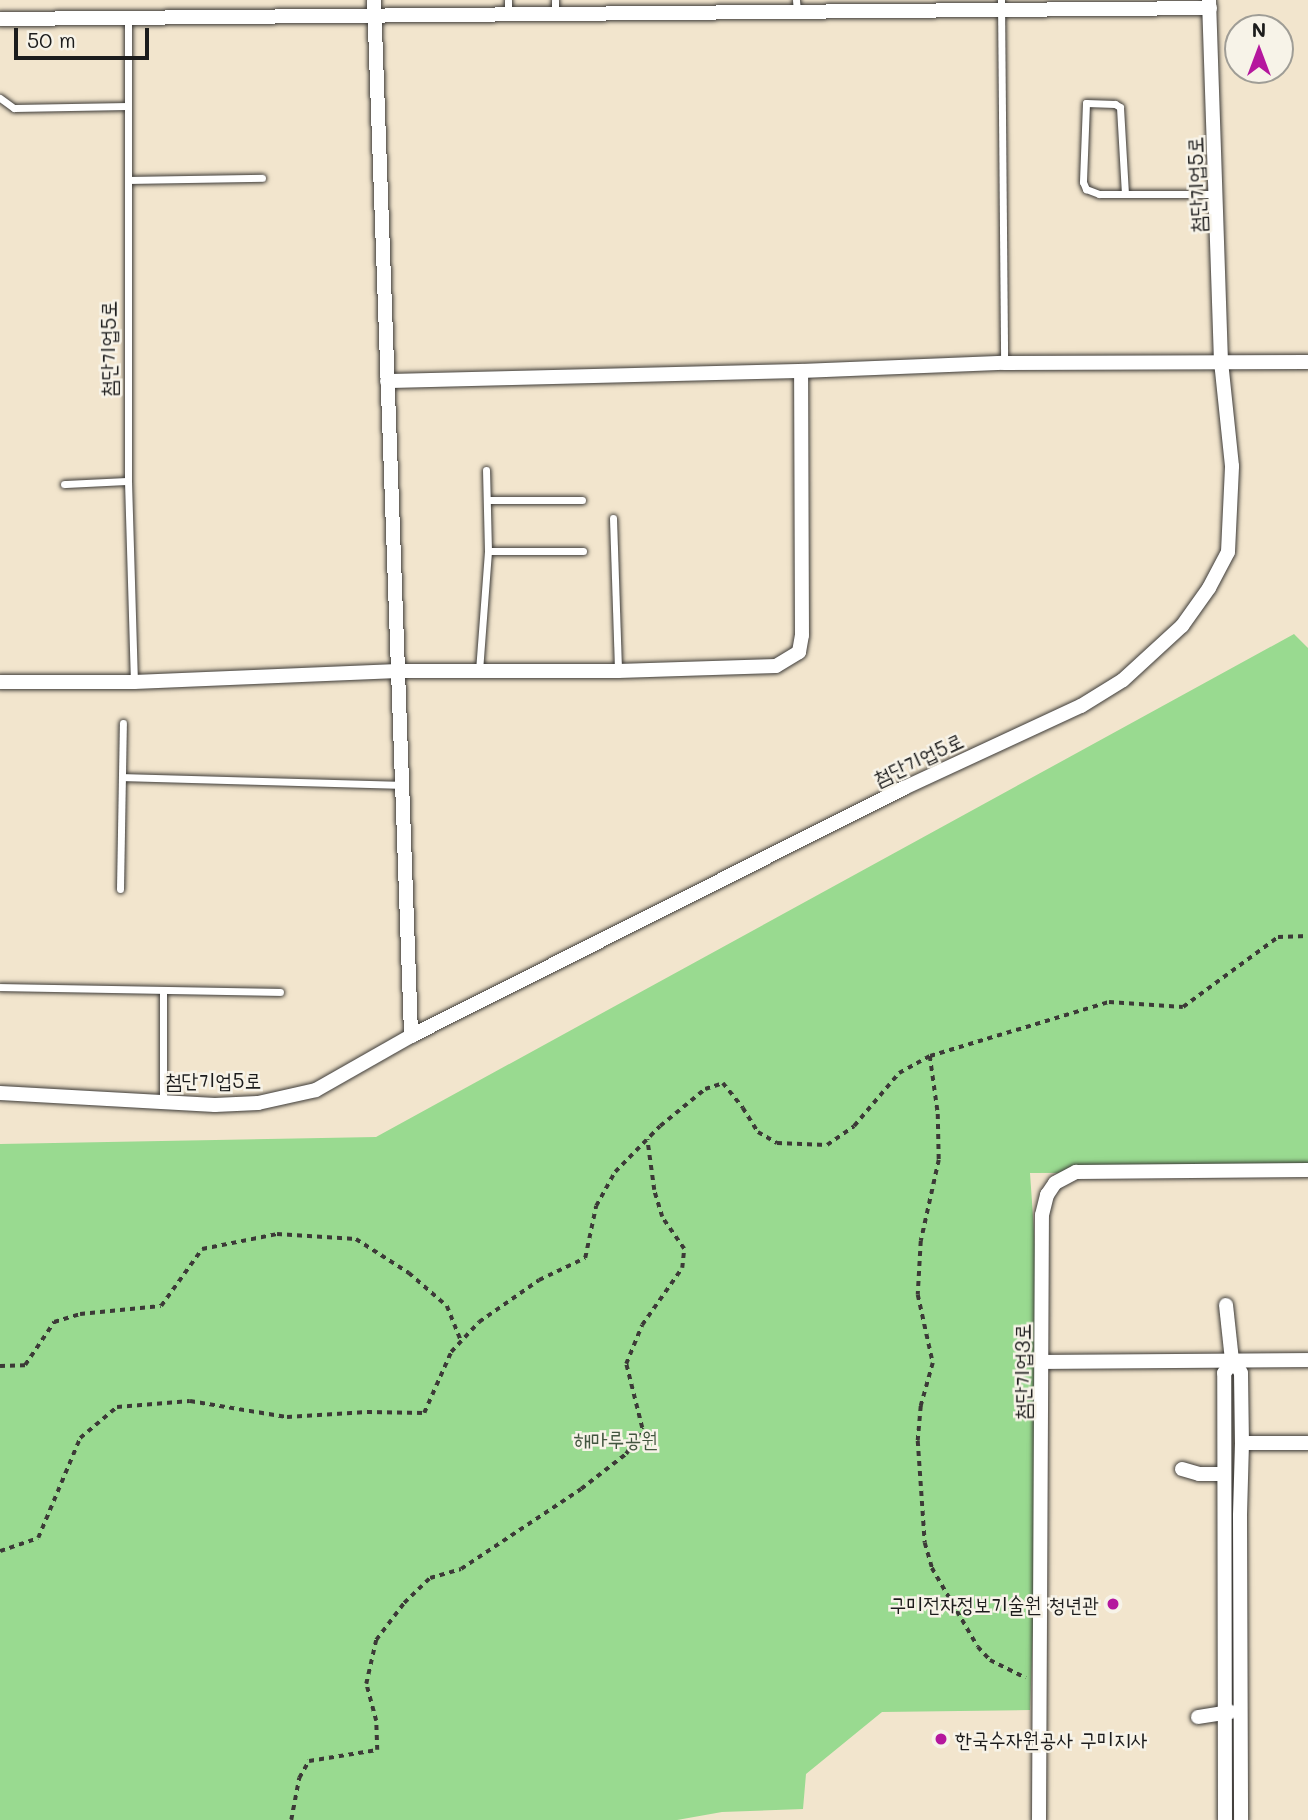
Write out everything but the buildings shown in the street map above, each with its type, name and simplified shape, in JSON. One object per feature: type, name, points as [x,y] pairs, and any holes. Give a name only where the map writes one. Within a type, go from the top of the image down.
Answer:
[{"type":"street","points":[[374,0],[411,1036]]},
{"type":"street","name":"첨단기업5로","points":[[0,19],[374,15],[508,7],[1210,4],[1218,194],[1221,362],[1232,466],[1228,552],[1209,588],[1182,626],[1123,680],[1081,706],[904,788],[411,1036],[316,1090],[258,1103],[215,1105],[0,1093]]},
{"type":"street","points":[[387,381],[1004,363],[1308,362]]},
{"type":"street","points":[[0,682],[134,682],[398,671],[618,671],[776,666],[799,652],[803,621],[800,371]]},
{"type":"street","name":"첨단기업3로","points":[[1039,1820],[1042,1215],[1046,1195],[1055,1183],[1076,1172],[1308,1171]]},
{"type":"street","points":[[1226,1305],[1233,1361],[1241,1373],[1241,1820]]},
{"type":"street","points":[[1043,1362],[1308,1360]]},
{"type":"street","points":[[1225,1820],[1224,1373],[1233,1361]]},
{"type":"street","points":[[1242,1443],[1308,1443]]},
{"type":"street","points":[[1182,1469],[1199,1474],[1224,1474]]},
{"type":"street","points":[[1198,1717],[1240,1712]]},
{"type":"lane","points":[[1001,5],[1004,363]]},
{"type":"lane","name":"첨단기업5로","points":[[128,17],[128,481],[134,682]]},
{"type":"lane","points":[[0,98],[14,107],[128,106]]},
{"type":"lane","points":[[1125,194],[1120,107],[1115,104],[1086,103],[1083,182],[1086,189],[1094,193],[1125,194],[1218,194]]},
{"type":"lane","points":[[130,180],[262,178]]},
{"type":"lane","points":[[479,671],[488,551],[486,470]]},
{"type":"lane","points":[[64,484],[128,481]]},
{"type":"lane","points":[[487,499],[582,500]]},
{"type":"lane","points":[[613,518],[618,671]]},
{"type":"lane","points":[[488,551],[583,551]]},
{"type":"lane","points":[[120,889],[123,723]]},
{"type":"lane","points":[[123,776],[402,785]]},
{"type":"lane","points":[[0,987],[280,992]]},
{"type":"lane","points":[[163,990],[163,1102]]},
{"type":"path","points":[[0,1551],[38,1538],[80,1437],[117,1407],[190,1401],[287,1417],[367,1412],[424,1413],[451,1352],[479,1322],[539,1280],[586,1258],[596,1206],[615,1172],[647,1139],[705,1089],[723,1083],[758,1132],[777,1143],[827,1145],[853,1126],[899,1073],[930,1056],[1110,1002],[1183,1007],[1279,937],[1308,936]]},
{"type":"path","points":[[930,1056],[938,1115],[940,1160],[921,1241],[918,1294],[933,1363],[921,1406],[918,1440],[925,1543],[932,1568],[978,1647],[990,1660],[1040,1686]]},
{"type":"path","points":[[291,1820],[299,1777],[309,1761],[377,1750],[376,1721],[366,1684],[376,1640],[404,1603],[430,1578],[461,1569],[581,1489],[626,1454],[642,1428],[626,1364],[642,1325],[682,1268],[684,1250],[662,1217],[654,1190],[647,1139]]},
{"type":"path","points":[[0,1366],[25,1365],[54,1322],[80,1314],[162,1306],[202,1249],[277,1234],[356,1239],[409,1273],[447,1306],[461,1341]]},
{"type":"green space","name":"해마루공원","points":[[1294,634],[1308,648],[1308,1172],[1030,1173],[1043,1362],[1030,1710],[882,1712],[806,1774],[803,1809],[722,1812],[677,1820],[0,1820],[0,1144],[376,1137]]},
{"type":"place","name":"구미전자정보기술원 청년관","points":[[1113,1604]]},
{"type":"place","name":"한국수자원공사 구미지사","points":[[941,1739]]}]
